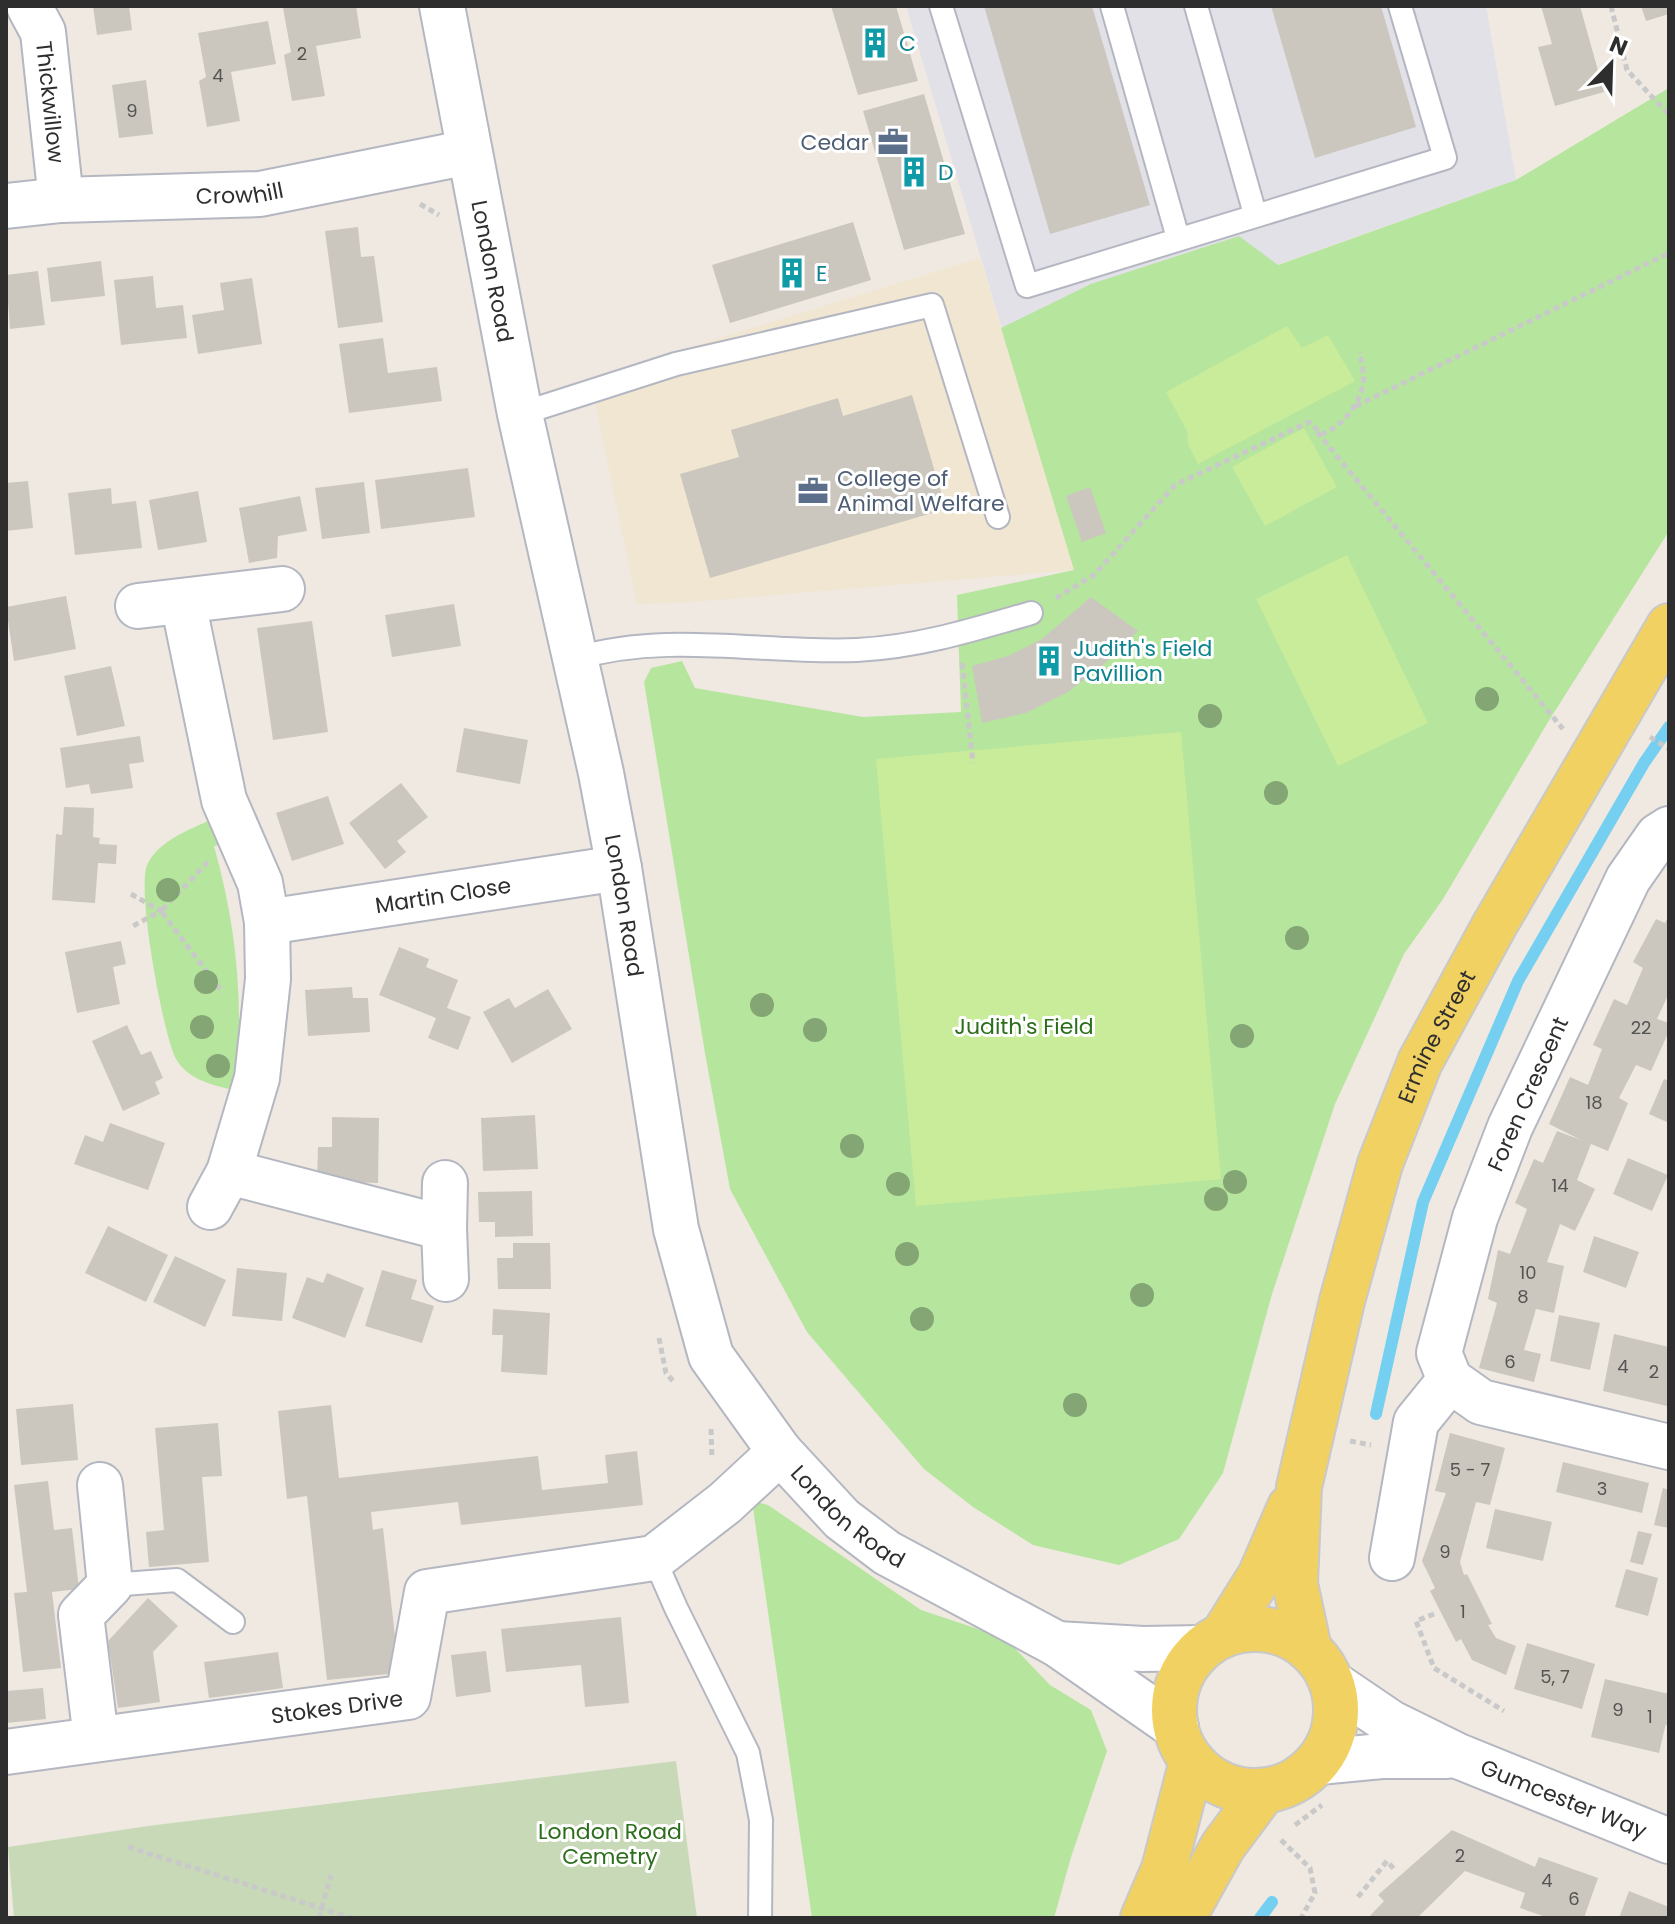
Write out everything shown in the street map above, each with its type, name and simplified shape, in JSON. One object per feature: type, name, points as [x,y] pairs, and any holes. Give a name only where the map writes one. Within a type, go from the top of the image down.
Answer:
[{"type":"main road","name":"Ermine Street","points":[[1213,1641],[1260,1576],[1299,1487],[1342,1301],[1380,1164],[1420,1062],[1494,926],[1669,626]]},
{"type":"main road","name":"Ermine Street","points":[[1299,1487],[1295,1584],[1321,1666]]},
{"type":"main road","points":[[1245,1629],[1268,1630],[1290,1636],[1321,1666],[1337,1703],[1326,1780],[1303,1777],[1264,1791],[1244,1791],[1207,1775],[1184,1744],[1174,1705],[1178,1684],[1188,1665],[1213,1641],[1245,1629]]},
{"type":"main road","points":[[1143,1918],[1164,1869],[1184,1744]]},
{"type":"main road","points":[[1183,1918],[1223,1846],[1264,1791]]},
{"type":"street","name":"Thickwillow","points":[[29,6],[43,32],[61,200]]},
{"type":"street","name":"London Road","points":[[442,6],[520,414],[577,658],[619,868],[680,1243],[711,1356],[780,1452],[842,1519],[887,1553],[1057,1644],[1184,1744]]},
{"type":"street","name":"Crowhill","points":[[6,206],[61,200],[260,194],[469,152]]},
{"type":"street","points":[[138,606],[282,589]]},
{"type":"street","points":[[183,602],[224,800],[260,883],[267,922],[268,979],[257,1078],[220,1189],[444,1228]]},
{"type":"street","name":"Foren Crescent","points":[[1450,1380],[1439,1353],[1475,1218],[1510,1127],[1628,879],[1658,836],[1669,829]]},
{"type":"street","name":"Martin Close","points":[[267,922],[619,868]]},
{"type":"street","points":[[445,1183],[446,1279]]},
{"type":"street","points":[[1392,1558],[1416,1422],[1450,1380],[1481,1402],[1669,1447]]},
{"type":"street","name":"Stokes Drive","points":[[6,1752],[408,1697],[427,1592],[654,1558],[725,1503],[780,1452]]},
{"type":"street","points":[[96,1739],[81,1615],[110,1585],[100,1485]]},
{"type":"street","name":"London Road","points":[[1057,1644],[1143,1649],[1213,1641]]},
{"type":"street","name":"Gumcester Way","points":[[1321,1666],[1391,1723],[1458,1756],[1667,1833]]},
{"type":"street","name":"Gumcester Way","points":[[1326,1780],[1382,1756],[1458,1756]]},
{"type":"lane","points":[[941,6],[1027,286],[1445,158],[1400,6]]},
{"type":"lane","points":[[1112,6],[1178,238]]},
{"type":"lane","points":[[1196,6],[1255,214]]},
{"type":"lane","points":[[520,414],[676,364],[932,305],[998,517]]},
{"type":"lane","points":[[577,658],[628,646],[684,644],[857,650],[933,641],[1031,613]]},
{"type":"lane","points":[[654,1558],[748,1753],[761,1820],[760,1918]]},
{"type":"lane","points":[[110,1585],[177,1580],[233,1622]]},
{"type":"path","points":[[1611,6],[1627,70],[1669,115]]},
{"type":"path","points":[[1355,406],[1669,253]]},
{"type":"path","points":[[1309,422],[1322,434],[1335,429],[1355,406],[1364,382],[1360,352]]},
{"type":"path","points":[[1031,613],[1094,575],[1175,485],[1309,422]]},
{"type":"path","points":[[1309,422],[1552,716]]},
{"type":"path","points":[[959,634],[973,763]]},
{"type":"path","points":[[1651,738],[1668,749]]},
{"type":"path","points":[[131,927],[161,911],[216,853],[243,842]]},
{"type":"path","points":[[131,894],[161,911],[239,1013],[264,1019]]},
{"type":"path","points":[[1434,1614],[1416,1621],[1434,1668],[1504,1711]]},
{"type":"path","points":[[1271,1849],[1306,1815],[1326,1780]]},
{"type":"path","points":[[1279,1839],[1310,1868],[1315,1893],[1301,1918]]},
{"type":"path","points":[[128,1847],[352,1918]]},
{"type":"path","points":[[1358,1897],[1387,1861],[1395,1870]]},
{"type":"path","points":[[319,1918],[331,1875]]},
{"type":"shaded area","points":[[906,6],[1486,6],[1516,180],[1011,359]]},
{"type":"shaded area","points":[[980,258],[1074,570],[637,604],[590,378]]},
{"type":"green space","name":"Judith's Field","points":[[1669,88],[1669,531],[1548,722],[1443,899],[1404,954],[1335,1104],[1272,1294],[1223,1473],[1179,1539],[1119,1565],[1033,1545],[973,1507],[924,1469],[807,1332],[730,1189],[644,682],[651,668],[682,661],[695,688],[863,717],[961,712],[957,595],[1074,570],[1001,328],[1091,284],[1239,236],[1278,265],[1516,180]]},
{"type":"green space","points":[[1287,326],[1302,348],[1328,335],[1355,381],[1198,464],[1188,444],[1187,431],[1166,392]]},
{"type":"green space","points":[[1304,428],[1337,487],[1265,526],[1232,467]]},
{"type":"green space","points":[[1347,555],[1428,723],[1338,766],[1256,599]]},
{"type":"green space","points":[[1181,732],[1221,1179],[916,1206],[876,759]]},
{"type":"green space","points":[[208,821],[219,845],[214,846],[232,932],[239,1019],[244,1020],[233,1090],[193,1076],[175,1057],[158,990],[145,899],[145,877],[153,855],[166,843]]},
{"type":"green space","points":[[752,1501],[768,1505],[921,1610],[1005,1638],[1050,1685],[1091,1710],[1107,1751],[1054,1918],[812,1918]]},
{"type":"green space","name":"London Road Cemetry","points":[[676,1761],[697,1918],[14,1918],[8,1847],[148,1826]]},
{"type":"building","points":[[93,6],[129,6],[132,30],[97,35]]},
{"type":"building","points":[[356,6],[361,38],[316,46],[325,96],[292,101],[284,55],[291,52],[283,8]]},
{"type":"building","name":"C","points":[[831,6],[896,6],[918,81],[858,95]]},
{"type":"building","points":[[984,6],[1092,6],[1150,205],[1050,234]]},
{"type":"building","points":[[1271,6],[1381,6],[1416,127],[1315,158]]},
{"type":"building","points":[[1541,6],[1580,6],[1604,92],[1555,106],[1538,47],[1552,44]]},
{"type":"building","points":[[1641,6],[1669,6],[1669,14],[1646,21]]},
{"type":"building","points":[[268,21],[276,64],[231,72],[240,121],[207,127],[199,81],[206,77],[198,33]]},
{"type":"building","points":[[146,80],[153,134],[119,138],[112,85]]},
{"type":"building","name":"D","points":[[924,94],[965,234],[904,250],[863,111]]},
{"type":"building","name":"E","points":[[853,222],[871,280],[730,323],[712,265]]},
{"type":"building","points":[[358,227],[361,257],[374,256],[383,322],[338,328],[325,231]]},
{"type":"building","points":[[101,261],[105,296],[51,302],[47,268]]},
{"type":"building","points":[[38,271],[45,325],[10,329],[6,275]]},
{"type":"building","points":[[153,276],[156,308],[183,305],[187,338],[121,345],[114,280]]},
{"type":"building","points":[[252,278],[262,344],[198,354],[192,315],[224,310],[220,283]]},
{"type":"building","points":[[383,338],[388,373],[437,367],[442,401],[349,413],[339,344]]},
{"type":"building","name":"College of Animal Welfare","points":[[912,395],[946,509],[710,578],[680,474],[739,457],[731,430],[838,398],[843,416]]},
{"type":"building","points":[[468,468],[475,517],[381,529],[375,480]]},
{"type":"building","points":[[28,481],[33,528],[6,531],[6,483]]},
{"type":"building","points":[[364,482],[370,533],[322,539],[315,488]]},
{"type":"building","points":[[1090,487],[1106,533],[1082,542],[1066,496]]},
{"type":"building","points":[[111,488],[112,504],[136,501],[142,548],[75,555],[68,493]]},
{"type":"building","points":[[198,491],[207,542],[158,550],[149,500]]},
{"type":"building","points":[[300,496],[307,531],[278,536],[277,558],[249,563],[239,508]]},
{"type":"building","points":[[66,596],[76,649],[14,661],[6,607]]},
{"type":"building","name":"Judith's Field Pavillion","points":[[1091,597],[1138,631],[1103,665],[1068,692],[1026,713],[982,723],[972,666],[1008,656],[1042,639]]},
{"type":"building","points":[[454,604],[461,646],[392,657],[385,615]]},
{"type":"building","points":[[312,621],[328,732],[273,740],[257,628]]},
{"type":"building","points":[[111,666],[125,726],[77,736],[64,676]]},
{"type":"building","points":[[464,728],[528,740],[520,784],[456,772]]},
{"type":"building","points":[[140,736],[144,762],[129,764],[133,788],[91,794],[89,784],[66,788],[60,748]]},
{"type":"building","points":[[401,783],[428,817],[397,841],[406,852],[385,869],[349,823]]},
{"type":"building","points":[[328,796],[344,844],[292,861],[276,813]]},
{"type":"building","points":[[64,807],[94,808],[93,837],[100,838],[99,844],[117,845],[116,864],[98,863],[95,903],[52,900],[56,834],[62,835]]},
{"type":"building","points":[[1669,915],[1669,993],[1657,1019],[1669,1023],[1669,1031],[1651,1071],[1636,1065],[1619,1098],[1628,1103],[1608,1151],[1591,1144],[1577,1180],[1595,1189],[1575,1231],[1560,1224],[1547,1262],[1564,1266],[1554,1313],[1536,1309],[1524,1350],[1541,1354],[1534,1382],[1479,1368],[1497,1303],[1488,1299],[1498,1250],[1510,1254],[1527,1209],[1515,1203],[1534,1159],[1543,1163],[1557,1131],[1581,1140],[1549,1124],[1570,1077],[1588,1085],[1602,1049],[1593,1045],[1614,999],[1627,1005],[1643,968],[1633,962],[1656,919],[1665,923]]},
{"type":"building","points":[[121,941],[126,964],[113,967],[120,1004],[77,1013],[65,952]]},
{"type":"building","points":[[399,947],[429,959],[426,967],[458,980],[447,1008],[471,1017],[458,1050],[428,1038],[436,1018],[379,995]]},
{"type":"building","points":[[352,987],[353,998],[368,998],[370,1032],[308,1036],[305,990]]},
{"type":"building","points":[[548,989],[572,1029],[512,1063],[483,1012],[509,998],[515,1008]]},
{"type":"building","points":[[127,1025],[141,1055],[151,1051],[163,1078],[155,1082],[160,1094],[123,1111],[92,1041]]},
{"type":"building","points":[[1664,1079],[1669,1081],[1669,1123],[1649,1114]]},
{"type":"building","points":[[535,1115],[538,1169],[483,1171],[481,1118]]},
{"type":"building","points":[[332,1117],[379,1118],[378,1183],[317,1181],[318,1147],[332,1147]]},
{"type":"building","points":[[110,1123],[165,1143],[148,1190],[74,1164],[85,1135],[103,1142]]},
{"type":"building","points":[[1628,1158],[1668,1175],[1652,1211],[1613,1194]]},
{"type":"building","points":[[532,1191],[533,1236],[495,1237],[495,1222],[479,1222],[478,1192]]},
{"type":"building","points":[[108,1226],[168,1255],[146,1302],[85,1273]]},
{"type":"building","points":[[1594,1236],[1639,1252],[1626,1288],[1583,1272]]},
{"type":"building","points":[[513,1243],[550,1243],[551,1289],[498,1289],[497,1258],[513,1258]]},
{"type":"building","points":[[175,1256],[226,1280],[205,1327],[153,1302]]},
{"type":"building","points":[[237,1268],[287,1273],[282,1321],[232,1316]]},
{"type":"building","points":[[382,1270],[417,1280],[411,1299],[434,1306],[422,1343],[365,1326]]},
{"type":"building","points":[[327,1273],[364,1288],[345,1338],[292,1318],[307,1277],[323,1283]]},
{"type":"building","points":[[493,1309],[550,1313],[547,1375],[501,1372],[503,1335],[492,1335]]},
{"type":"building","points":[[1559,1315],[1600,1323],[1590,1370],[1550,1361]]},
{"type":"building","points":[[1614,1334],[1669,1347],[1667,1406],[1603,1391]]},
{"type":"building","points":[[73,1404],[78,1460],[21,1465],[16,1409]]},
{"type":"building","points":[[331,1405],[339,1478],[538,1456],[542,1490],[608,1483],[605,1455],[637,1451],[643,1505],[461,1525],[458,1502],[371,1512],[373,1530],[383,1528],[399,1673],[327,1680],[307,1496],[287,1499],[278,1411]]},
{"type":"building","points":[[218,1423],[222,1476],[202,1477],[209,1562],[149,1567],[146,1532],[164,1530],[155,1428]]},
{"type":"building","points":[[1450,1433],[1505,1448],[1490,1505],[1476,1502],[1460,1562],[1496,1638],[1516,1646],[1506,1675],[1472,1660],[1461,1639],[1456,1642],[1430,1591],[1435,1588],[1422,1561],[1446,1493],[1435,1491]]},
{"type":"building","points":[[1563,1462],[1649,1483],[1642,1513],[1556,1492]]},
{"type":"building","points":[[48,1481],[54,1530],[72,1528],[79,1589],[52,1592],[61,1668],[23,1672],[14,1593],[27,1592],[14,1485]]},
{"type":"building","points":[[1663,1488],[1669,1490],[1669,1528],[1654,1525]]},
{"type":"building","points":[[1495,1509],[1552,1522],[1543,1561],[1486,1548]]},
{"type":"building","points":[[1638,1531],[1652,1534],[1643,1565],[1630,1562]]},
{"type":"building","points":[[1626,1569],[1658,1578],[1648,1616],[1615,1607]]},
{"type":"building","points":[[148,1598],[178,1626],[153,1652],[160,1702],[118,1708],[108,1641]]},
{"type":"building","points":[[621,1617],[629,1703],[585,1707],[581,1665],[506,1672],[501,1629]]},
{"type":"building","points":[[1527,1643],[1595,1664],[1582,1709],[1514,1689]]},
{"type":"building","points":[[486,1651],[491,1692],[456,1697],[451,1655]]},
{"type":"building","points":[[278,1652],[283,1688],[209,1698],[204,1662]]},
{"type":"building","points":[[1605,1679],[1669,1694],[1669,1710],[1659,1753],[1591,1737]]},
{"type":"building","points":[[43,1688],[46,1719],[6,1723],[6,1691]]},
{"type":"building","points":[[1452,1830],[1535,1867],[1539,1857],[1598,1878],[1584,1918],[1549,1918],[1520,1908],[1525,1893],[1465,1871],[1417,1918],[1368,1918],[1384,1901],[1378,1895]]},
{"type":"building","points":[[1629,1891],[1669,1907],[1669,1918],[1619,1918]]},
{"type":"waterway","points":[[1376,1414],[1423,1202],[1518,981],[1644,763],[1669,727]]},
{"type":"waterway","points":[[1260,1918],[1272,1902]]},
{"type":"place","name":"C","points":[[875,43]]},
{"type":"place","name":"Cedar","points":[[893,142]]},
{"type":"place","name":"D","points":[[914,172]]},
{"type":"place","name":"E","points":[[792,273]]},
{"type":"place","name":"College of Animal Welfare","points":[[813,491]]},
{"type":"place","name":"Judith's Field Pavillion","points":[[1049,661]]}]
